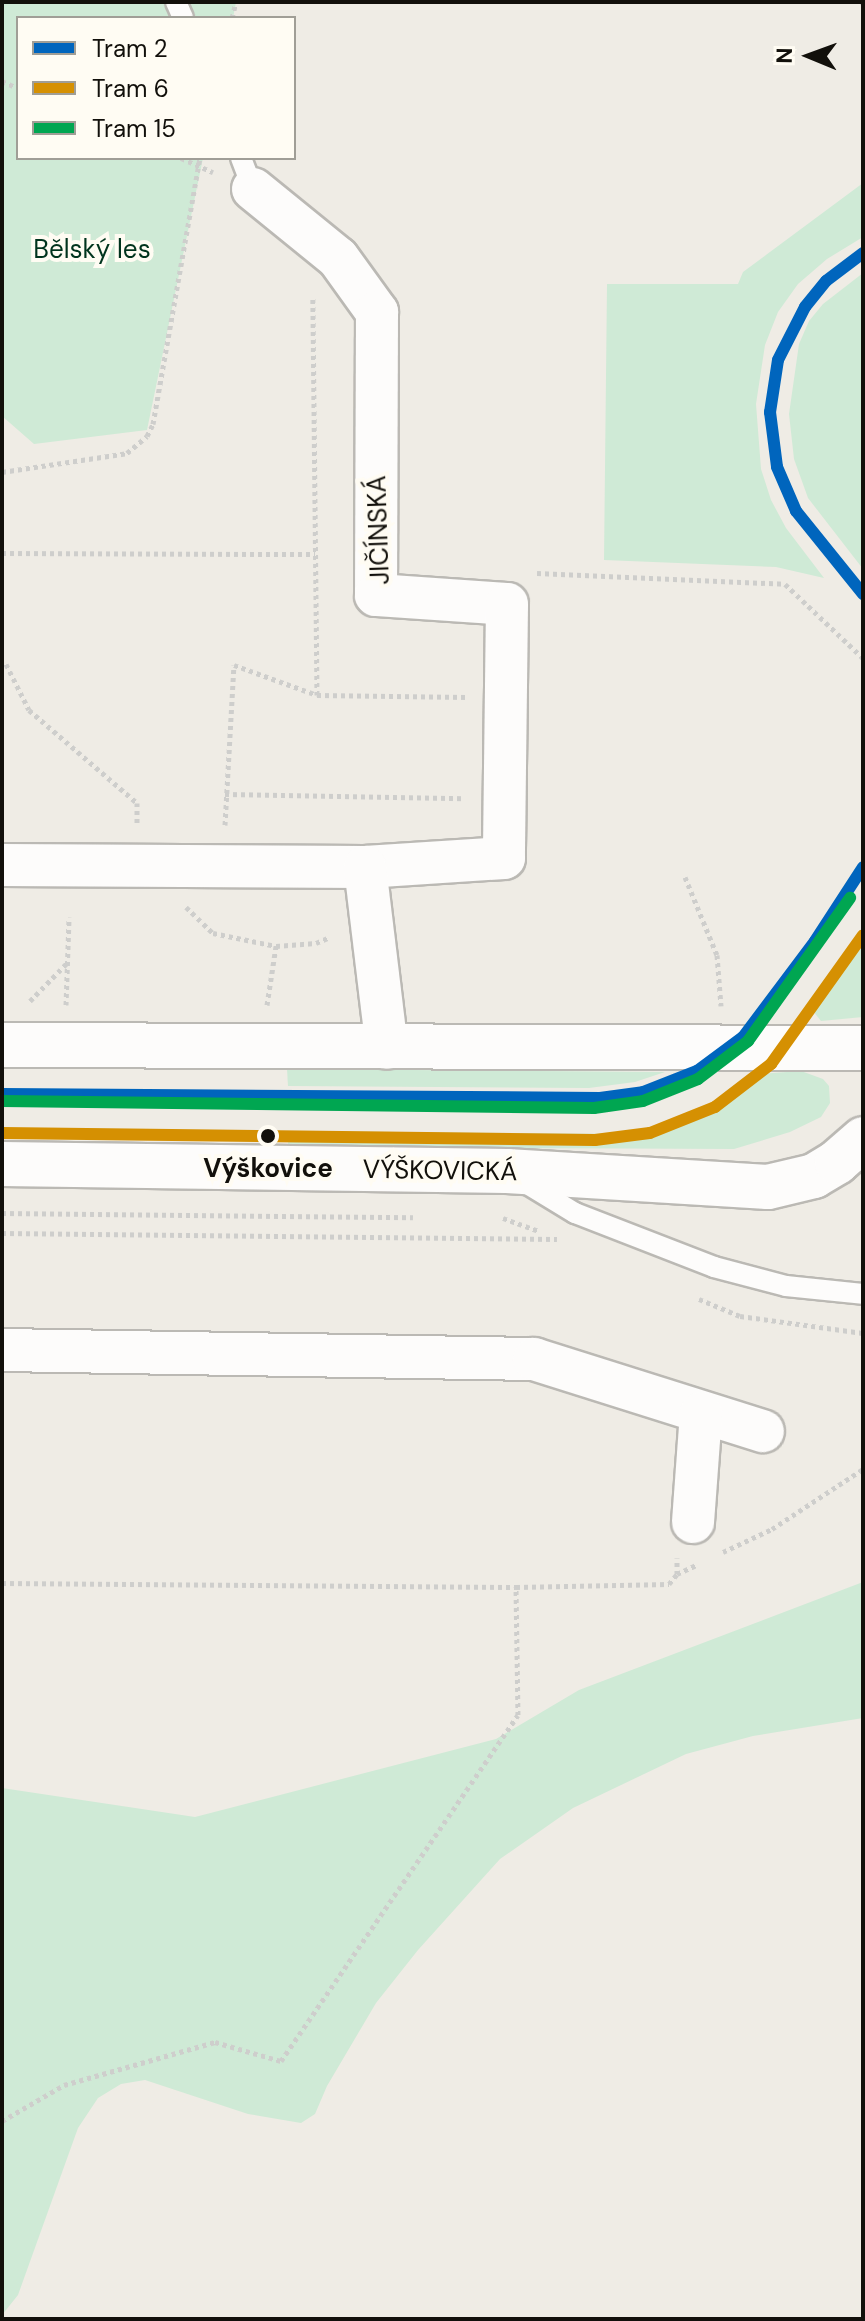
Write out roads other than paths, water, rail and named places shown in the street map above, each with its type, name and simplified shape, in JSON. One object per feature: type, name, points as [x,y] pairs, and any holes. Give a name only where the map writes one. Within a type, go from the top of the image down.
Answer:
[{"type":"street","name":"JIČÍNSKÁ","points":[[2,865],[365,867],[504,858],[507,604],[376,595],[377,312],[338,258],[247,174]]},
{"type":"street","name":"JIČÍNSKÁ","points":[[2,832],[57,864]]},
{"type":"street","points":[[365,867],[387,1048]]},
{"type":"street","points":[[2,1045],[863,1048]]},
{"type":"street","name":"VÝŠKOVICKÁ","points":[[2,1164],[507,1171],[768,1187],[814,1176],[837,1162],[863,1139]]},
{"type":"street","points":[[2,1350],[534,1359],[763,1431]]},
{"type":"street","points":[[693,1522],[701,1413]]},
{"type":"lane","points":[[507,1171],[575,1213],[714,1267],[786,1286],[863,1294]]},
{"type":"tram line","name":"2","points":[[863,253],[826,281],[805,307],[778,360],[770,412],[777,467],[796,511],[863,594]]},
{"type":"tram line","name":"2","points":[[2,1094],[600,1098],[643,1092],[697,1071],[743,1037],[815,941],[863,867]]},
{"type":"tram line","name":"15","points":[[2,1101],[594,1108],[643,1101],[698,1079],[748,1041],[850,898]]},
{"type":"tram line","name":"6","points":[[2,1133],[595,1140],[650,1133],[715,1107],[771,1064],[863,935]]},
{"type":"place","name":"Výškovice","points":[[268,1136]]},
{"type":"park label","name":"Bělský les","points":[[92,250]]}]
